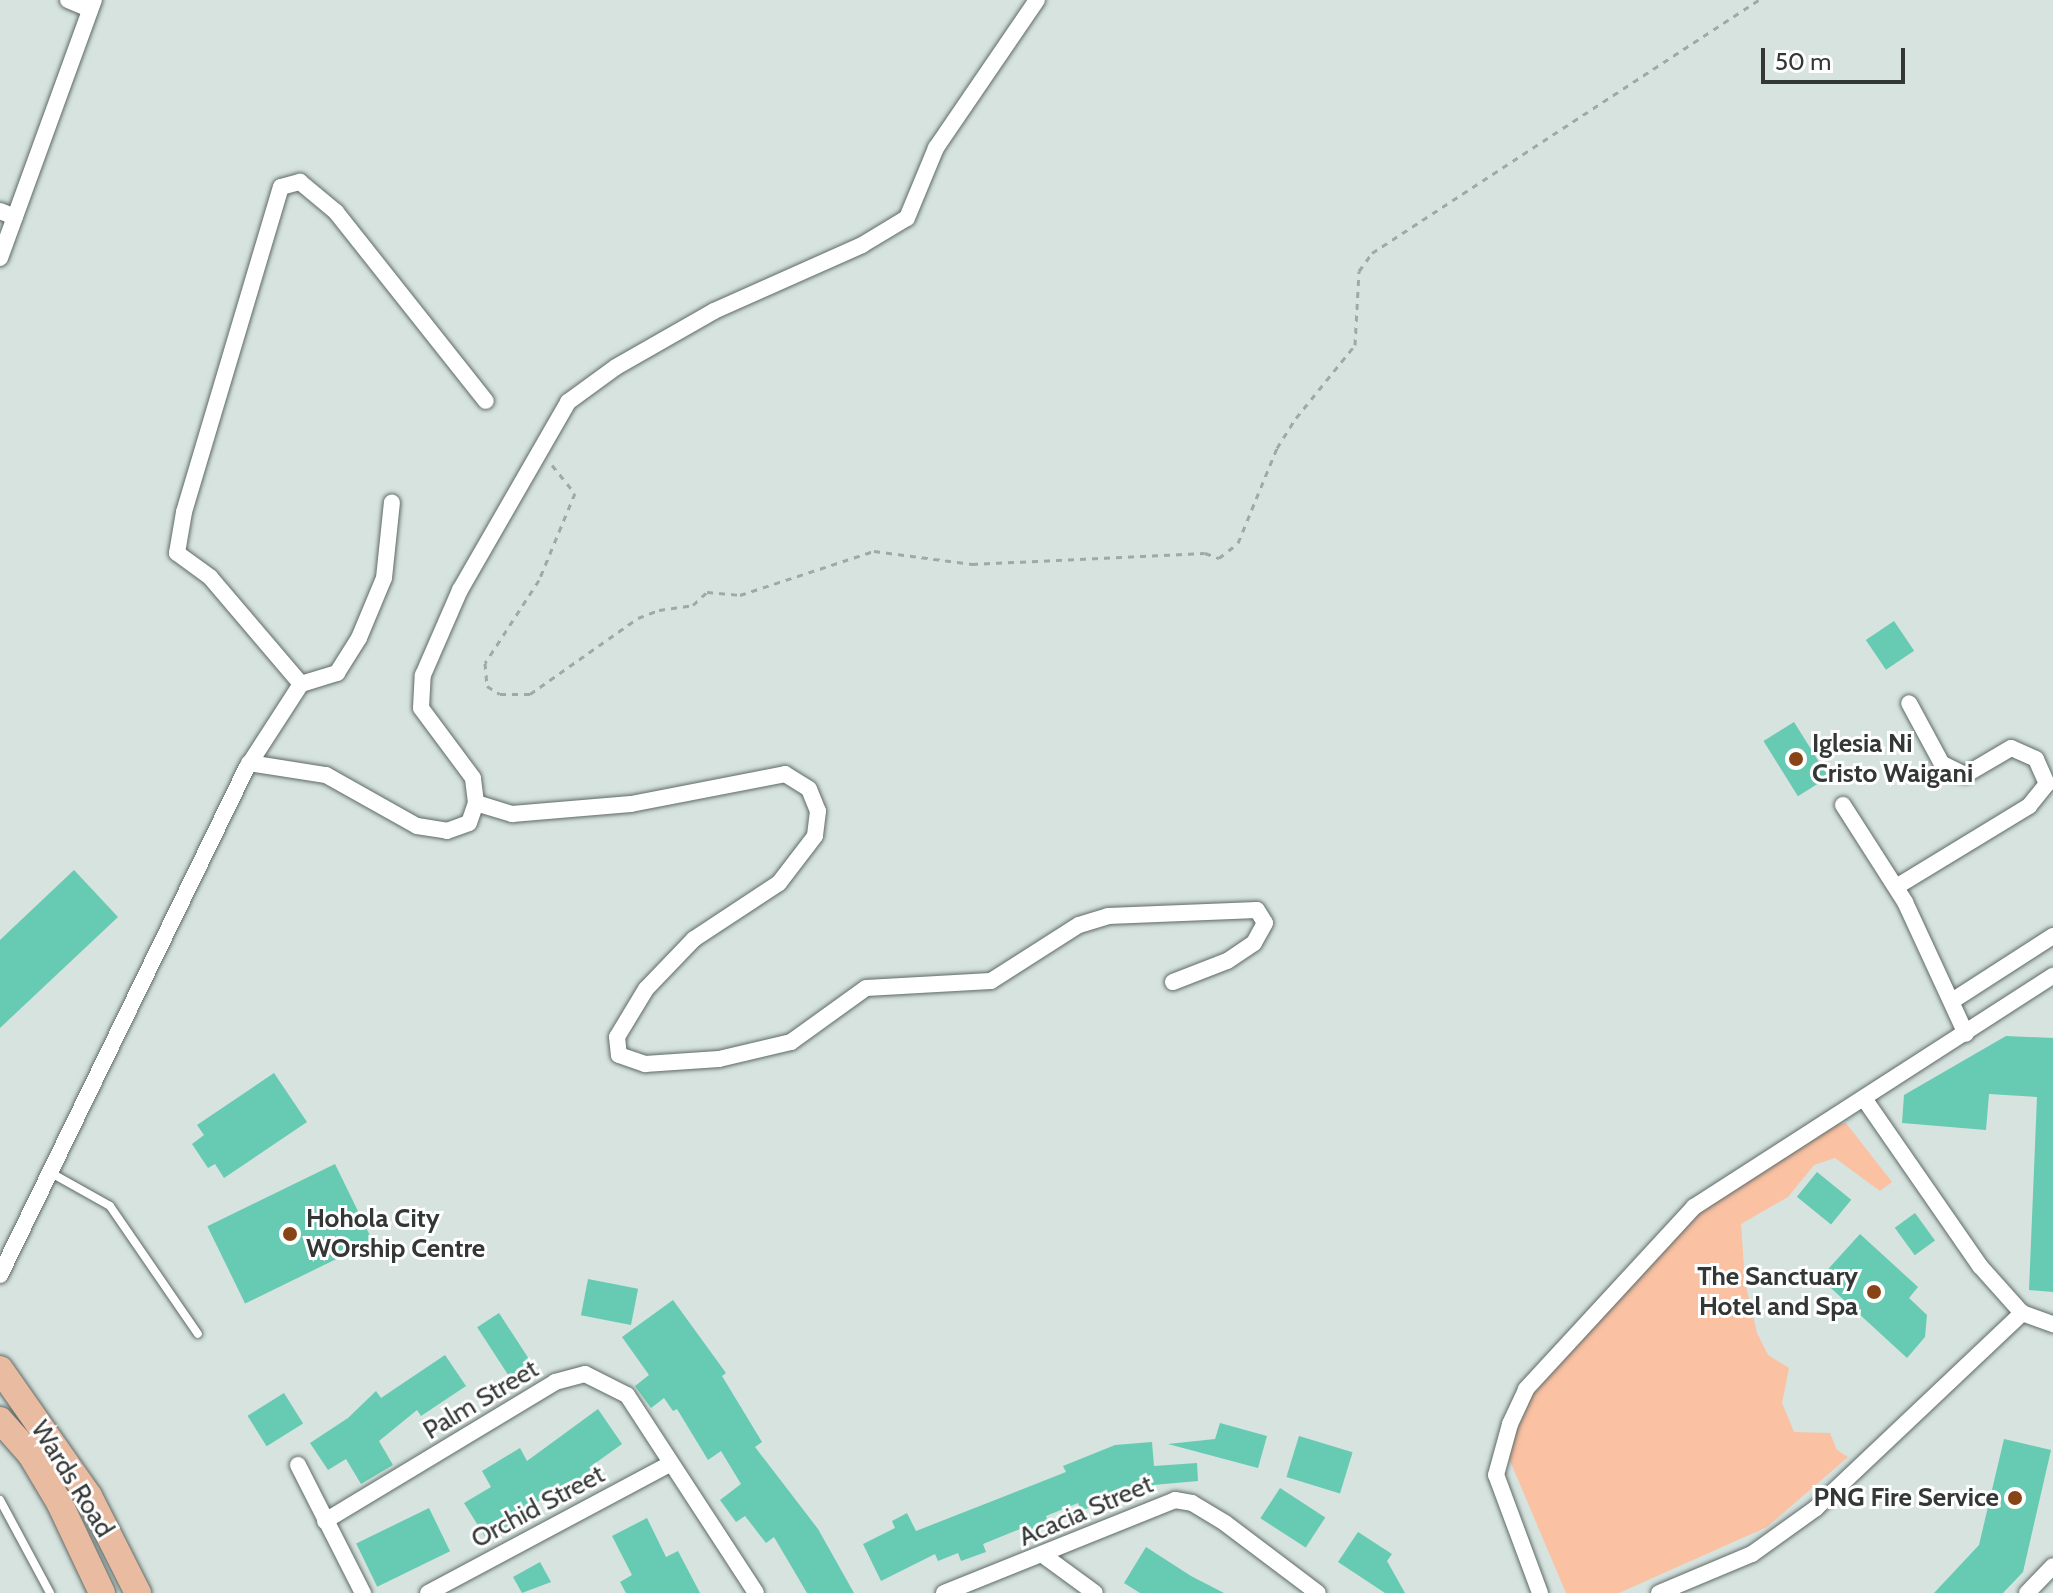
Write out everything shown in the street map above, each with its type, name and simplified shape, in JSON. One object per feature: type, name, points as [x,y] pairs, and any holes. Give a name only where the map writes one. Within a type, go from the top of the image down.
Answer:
[{"type":"main road","name":"Wards Road","points":[[0,1369],[89,1496],[138,1593]]},
{"type":"main road","name":"Wards Road","points":[[0,1420],[9,1439],[59,1502],[102,1593]]},
{"type":"street","points":[[0,258],[8,214],[92,4],[68,0]]},
{"type":"street","points":[[249,763],[326,775],[417,826],[447,831],[469,823],[476,803],[473,778],[421,708],[423,675],[460,590],[568,402],[616,367],[714,311],[862,245],[907,218],[936,148],[1037,0]]},
{"type":"street","points":[[301,684],[210,577],[177,553],[184,512],[281,187],[300,182],[336,212],[486,401]]},
{"type":"street","points":[[0,1275],[53,1174],[249,763],[301,684],[337,673],[359,638],[384,578],[392,502]]},
{"type":"street","points":[[1896,887],[2029,806],[2047,784],[2036,759],[2011,748],[1965,775],[1942,764],[1909,703]]},
{"type":"street","points":[[476,803],[512,814],[616,805],[785,774],[809,789],[818,811],[815,836],[779,883],[694,939],[646,989],[617,1037],[619,1055],[645,1064],[719,1059],[791,1042],[866,988],[991,981],[1079,925],[1108,916],[1257,910],[1265,923],[1254,943],[1227,961],[1173,982]]},
{"type":"street","points":[[1843,805],[1896,887],[1966,1034]]},
{"type":"street","points":[[1952,1001],[2053,936]]},
{"type":"street","points":[[1540,1593],[1496,1475],[1510,1424],[1526,1389],[1694,1207],[1835,1113],[1865,1100],[2053,976]]},
{"type":"street","points":[[1865,1100],[1972,1255],[2022,1313],[2053,1324]]},
{"type":"street","points":[[1659,1593],[1752,1554],[1816,1508],[2022,1313]]},
{"type":"street","name":"Palm Street","points":[[325,1521],[555,1382],[585,1374],[627,1395],[756,1593]]},
{"type":"street","name":"Orchid Street","points":[[428,1593],[670,1464]]},
{"type":"street","points":[[298,1465],[363,1593]]},
{"type":"street","name":"Acacia Street","points":[[944,1593],[1043,1555],[1148,1507],[1175,1500],[1192,1503],[1225,1523],[1318,1593]]},
{"type":"street","points":[[1043,1555],[1095,1593]]},
{"type":"street","points":[[2027,1593],[2053,1566]]},
{"type":"lane","points":[[53,1174],[110,1206],[198,1334]]},
{"type":"lane","points":[[0,1500],[50,1593]]},
{"type":"path","points":[[548,438],[553,471],[575,493],[539,580],[485,663],[487,686],[500,694],[530,694],[590,650],[659,610],[693,605],[707,592],[740,595],[874,551],[972,564],[1205,553],[1219,558],[1238,543],[1277,448],[1296,418],[1355,345],[1359,271],[1372,253],[1758,0]]},
{"type":"shaded area","points":[[1846,1123],[1892,1182],[1880,1191],[1835,1158],[1814,1165],[1788,1197],[1741,1224],[1745,1282],[1757,1333],[1768,1355],[1789,1368],[1782,1403],[1794,1432],[1830,1433],[1837,1450],[1848,1457],[1767,1527],[1619,1593],[1566,1593],[1505,1449],[1527,1394],[1697,1209],[1826,1126]]},
{"type":"building","points":[[1894,621],[1914,651],[1886,670],[1866,640]]},
{"type":"building","name":"Iglesia Ni Cristo Waigani","points":[[1794,722],[1828,777],[1798,796],[1763,741]]},
{"type":"building","points":[[74,870],[118,917],[0,1028],[0,940]]},
{"type":"building","points":[[2006,1036],[2053,1038],[2053,1292],[2029,1290],[2037,1097],[1989,1094],[1986,1130],[1902,1123],[1904,1095]]},
{"type":"building","points":[[274,1073],[307,1122],[224,1178],[215,1164],[208,1168],[192,1144],[204,1135],[197,1125]]},
{"type":"building","name":"Hohola City WOrship Centre","points":[[335,1164],[373,1241],[245,1304],[207,1226]]},
{"type":"building","points":[[1817,1172],[1851,1200],[1831,1225],[1797,1197]]},
{"type":"building","points":[[1915,1213],[1935,1241],[1915,1255],[1895,1228]]},
{"type":"building","name":"The Sanctuary Hotel and Spa","points":[[1860,1234],[1918,1287],[1909,1298],[1927,1315],[1925,1337],[1907,1358],[1820,1278]]},
{"type":"building","points":[[588,1279],[638,1289],[631,1325],[581,1315]]},
{"type":"building","points":[[673,1300],[726,1373],[722,1376],[762,1442],[755,1447],[818,1529],[854,1593],[807,1593],[774,1537],[766,1543],[745,1516],[736,1522],[720,1500],[741,1484],[721,1451],[708,1460],[677,1409],[673,1411],[664,1398],[651,1408],[635,1386],[649,1375],[622,1337]]},
{"type":"building","points":[[499,1313],[536,1370],[514,1384],[477,1327]]},
{"type":"building","points":[[445,1355],[466,1386],[421,1416],[417,1410],[379,1441],[393,1465],[361,1484],[346,1459],[328,1470],[310,1443],[348,1418],[376,1391],[381,1398]]},
{"type":"building","points":[[284,1393],[303,1424],[267,1446],[248,1416]]},
{"type":"building","points":[[598,1409],[622,1444],[590,1467],[597,1478],[580,1489],[574,1481],[552,1493],[511,1518],[516,1527],[489,1543],[464,1503],[491,1487],[482,1471],[520,1448],[527,1461]]},
{"type":"building","points":[[1220,1423],[1267,1436],[1258,1468],[1168,1444],[1215,1439]]},
{"type":"building","points":[[1299,1436],[1353,1452],[1340,1493],[1286,1477]]},
{"type":"building","name":"PNG Fire Service","points":[[2004,1439],[2051,1450],[2023,1572],[2003,1593],[1934,1593],[1979,1545]]},
{"type":"building","points":[[1152,1442],[1154,1466],[1197,1463],[1198,1481],[1142,1486],[1081,1511],[1078,1503],[1046,1516],[1049,1525],[1028,1534],[1025,1527],[983,1544],[986,1552],[961,1561],[958,1553],[938,1561],[935,1554],[881,1581],[863,1544],[895,1528],[892,1521],[907,1513],[916,1531],[1066,1472],[1063,1466],[1115,1445]]},
{"type":"building","points":[[1280,1488],[1325,1517],[1306,1548],[1260,1518]]},
{"type":"building","points":[[429,1508],[450,1551],[377,1587],[356,1544]]},
{"type":"building","points":[[647,1518],[666,1557],[678,1551],[700,1593],[626,1593],[620,1582],[632,1575],[612,1536]]},
{"type":"building","points":[[1358,1532],[1392,1554],[1387,1561],[1405,1593],[1385,1593],[1338,1562]]},
{"type":"building","points":[[1146,1547],[1224,1593],[1140,1593],[1124,1583]]},
{"type":"building","points":[[540,1562],[551,1582],[522,1593],[513,1577]]},
{"type":"place","name":"Iglesia Ni Cristo Waigani","points":[[1796,759]]},
{"type":"place","name":"Hohola City WOrship Centre","points":[[290,1234]]},
{"type":"place","name":"The Sanctuary Hotel and Spa","points":[[1874,1292]]},
{"type":"place","name":"PNG Fire Service","points":[[2015,1498]]}]
